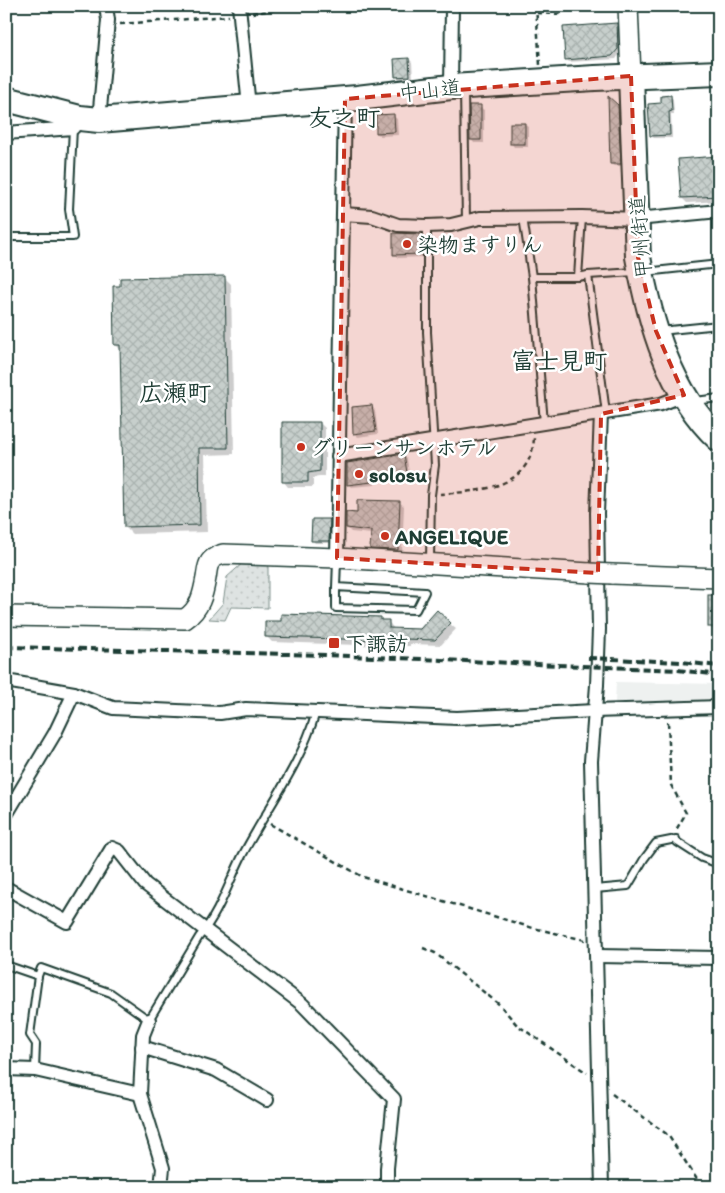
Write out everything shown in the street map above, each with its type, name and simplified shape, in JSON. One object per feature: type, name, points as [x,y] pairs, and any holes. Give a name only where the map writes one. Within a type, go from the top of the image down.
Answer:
[{"type":"highway","name":"中山道","points":[[6,99],[84,122],[458,87],[632,76],[719,73]]},
{"type":"highway","name":"甲州街道","points":[[632,76],[640,272],[656,331],[665,355],[694,412],[719,439]]},
{"type":"street","points":[[6,133],[84,122],[108,25],[106,6]]},
{"type":"street","points":[[452,6],[458,87]]},
{"type":"street","points":[[628,6],[632,76]]},
{"type":"street","points":[[239,11],[249,106]]},
{"type":"street","points":[[337,558],[345,99]]},
{"type":"street","points":[[343,214],[372,216],[398,225],[427,226],[451,225],[480,218],[582,217],[637,219],[719,211]]},
{"type":"street","points":[[338,456],[687,399]]},
{"type":"street","points":[[602,1187],[591,761],[599,629],[597,513],[604,414]]},
{"type":"street","points":[[6,616],[185,619],[194,613],[200,602],[204,592],[208,564],[215,557],[223,554],[337,558],[590,573],[719,578]]},
{"type":"street","points":[[6,681],[74,692],[113,708],[220,712],[246,709],[457,718],[594,710],[719,707]]},
{"type":"street","points":[[6,815],[56,732],[74,692]]},
{"type":"street","points":[[6,888],[67,922],[112,848],[119,851],[145,884],[302,1004],[394,1099],[387,1168],[387,1187]]},
{"type":"street","points":[[597,956],[719,958]]},
{"type":"street","points":[[149,1020],[143,1035],[140,1094],[163,1168],[160,1187]]},
{"type":"street","points":[[142,1047],[216,1070],[267,1100]]},
{"type":"street","points":[[6,1069],[34,1070],[140,1094]]},
{"type":"lane","points":[[458,87],[466,222]]},
{"type":"lane","points":[[6,237],[73,237],[69,209],[84,122]]},
{"type":"lane","points":[[523,217],[532,277],[539,424]]},
{"type":"lane","points":[[578,277],[582,217]]},
{"type":"lane","points":[[427,226],[427,332],[435,465],[431,495],[430,564]]},
{"type":"lane","points":[[532,277],[578,277],[719,264]]},
{"type":"lane","points":[[588,275],[604,414]]},
{"type":"lane","points":[[656,331],[719,325]]},
{"type":"lane","points":[[687,399],[719,398]]},
{"type":"lane","points":[[336,588],[425,592],[416,610],[336,608],[336,588],[337,558]]},
{"type":"lane","points":[[34,1070],[36,1044],[30,1035],[38,976],[41,968],[111,993],[149,1020],[204,930],[228,888],[243,855],[296,763],[316,711]]},
{"type":"lane","points":[[595,889],[628,886],[656,843],[676,839],[677,842],[702,858],[719,864]]},
{"type":"lane","points":[[6,965],[38,976]]},
{"type":"path","points":[[108,25],[298,6]]},
{"type":"path","points":[[536,6],[542,82]]},
{"type":"path","points":[[536,13],[558,14],[573,6]]},
{"type":"path","points":[[431,495],[475,491],[499,486],[515,477],[524,469],[531,456],[539,424]]},
{"type":"path","points":[[668,708],[671,785],[686,813],[676,829],[676,839]]},
{"type":"path","points":[[264,820],[363,876],[534,928],[596,942]]},
{"type":"path","points":[[423,948],[435,954],[500,1005],[517,1025],[584,1073],[600,1082],[668,1136],[702,1187]]},
{"type":"highlighted area","points":[[631,76],[638,257],[656,331],[684,395],[601,414],[598,573],[337,558],[345,99]]},
{"type":"shaded area","points":[[244,562],[268,563],[268,608],[231,607],[225,620],[209,619],[223,603],[227,577]]},
{"type":"shaded area","points":[[616,682],[719,684],[719,699],[615,702]]},
{"type":"building","points":[[617,23],[618,49],[612,56],[565,60],[563,27]]},
{"type":"building","points":[[409,58],[410,76],[395,77],[394,59]]},
{"type":"building","points":[[671,95],[672,111],[669,112],[670,135],[650,136],[648,104],[661,103],[661,96]]},
{"type":"building","points":[[608,96],[618,105],[621,164],[610,164]]},
{"type":"building","points":[[469,105],[481,105],[481,140],[470,140]]},
{"type":"building","points":[[394,114],[395,132],[376,133],[376,115]]},
{"type":"building","points":[[510,123],[525,123],[525,144],[510,144]]},
{"type":"building","points":[[719,156],[719,196],[681,198],[678,159]]},
{"type":"building","name":"染物ますりん","points":[[393,233],[420,234],[420,254],[393,255]]},
{"type":"building","points":[[225,276],[228,448],[199,448],[200,525],[124,527],[120,345],[114,345],[113,286],[120,286],[120,278]]},
{"type":"building","points":[[372,405],[376,431],[353,434],[352,407]]},
{"type":"building","name":"グリーンサンホテル","points":[[282,422],[320,422],[320,471],[308,473],[308,482],[282,482]]},
{"type":"building","points":[[404,454],[408,479],[394,480],[393,472],[372,473],[372,482],[347,485],[347,463]]},
{"type":"building","points":[[357,500],[400,501],[398,550],[370,549],[371,531],[346,528],[346,512],[357,513]]},
{"type":"building","points":[[312,519],[330,519],[329,541],[311,541]]},
{"type":"building","points":[[708,595],[719,595],[719,627],[708,627]]},
{"type":"building","points":[[437,610],[451,623],[435,640],[265,637],[265,621],[281,621],[281,614],[381,617],[381,620],[389,620],[389,628],[420,629]]},
{"type":"railway","points":[[6,647],[325,655],[678,670],[719,675]]},
{"type":"railway","points":[[588,658],[681,662],[719,666]]},
{"type":"place","name":"染物ますりん","points":[[407,244]]},
{"type":"place","name":"グリーンサンホテル","points":[[301,447]]},
{"type":"place","name":"solosu","points":[[359,474]]},
{"type":"place","name":"ANGELIQUE","points":[[385,536]]},
{"type":"place","name":"下諏訪","points":[[334,643]]},
{"type":"district","name":"友之町","points":[[344,117]]},
{"type":"district","name":"富士見町","points":[[559,360]]},
{"type":"district","name":"広瀬町","points":[[175,392]]}]
